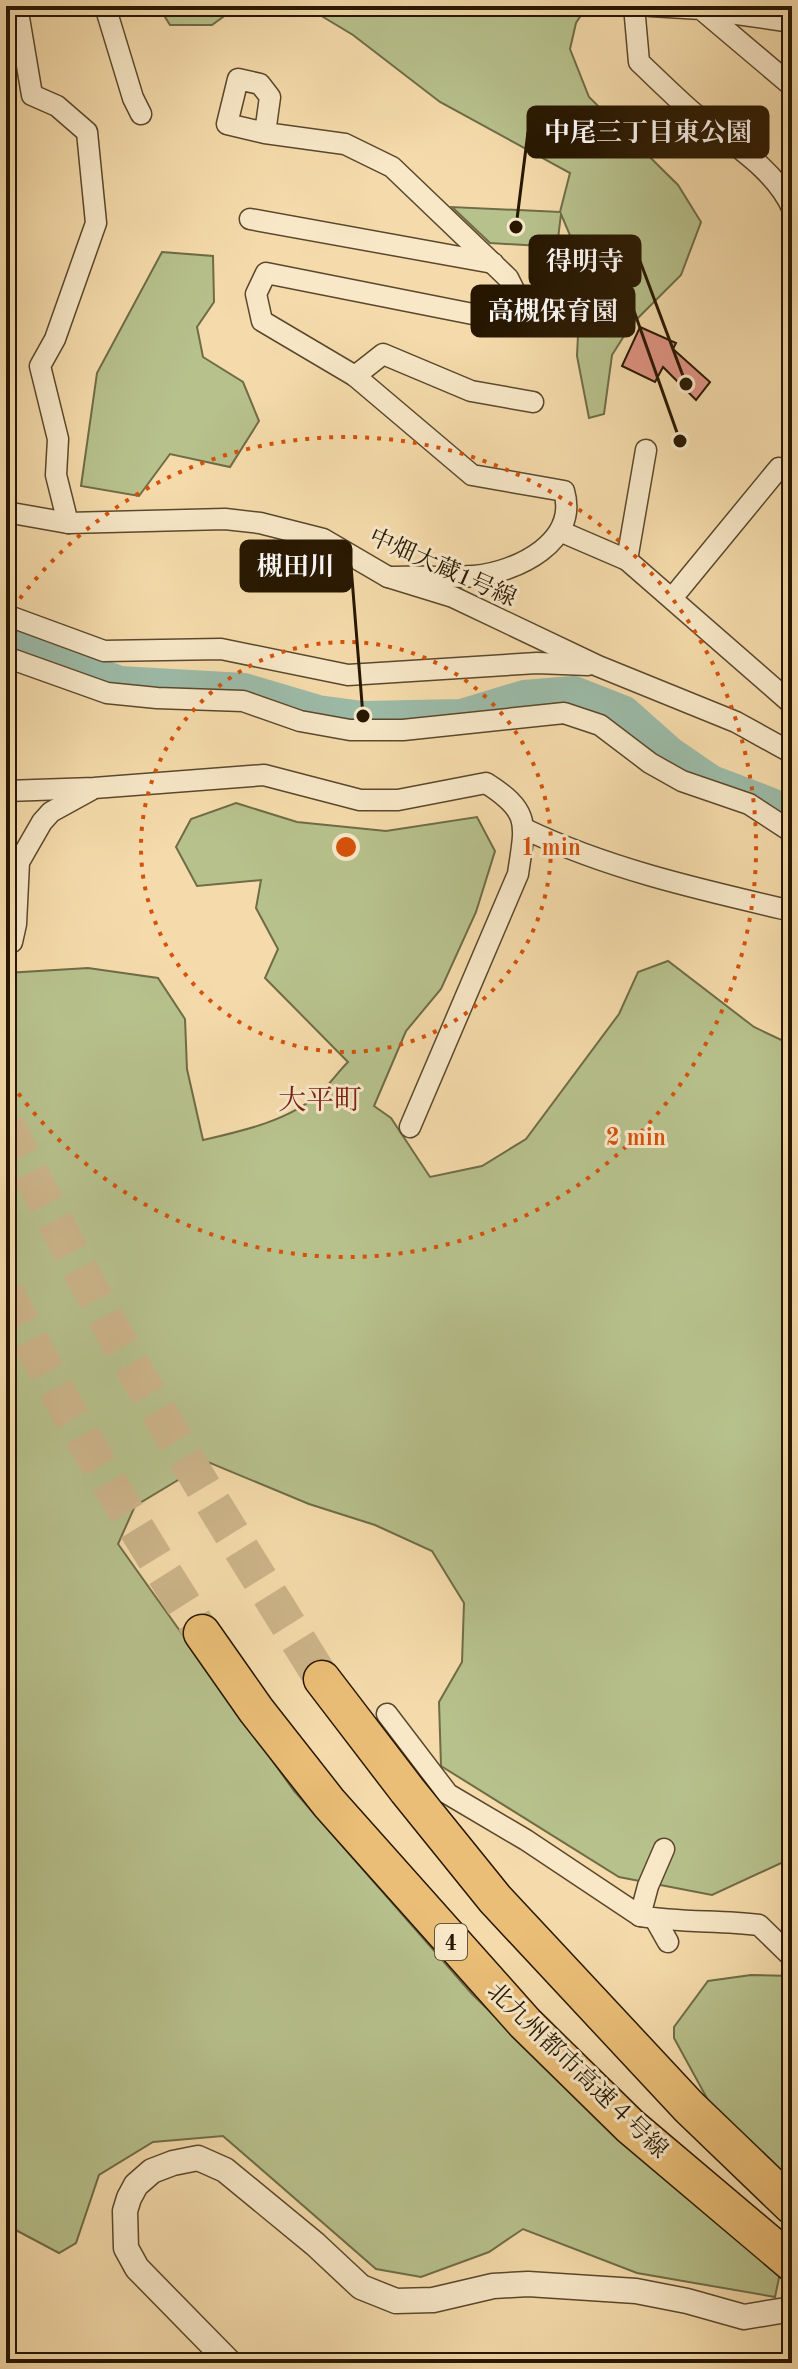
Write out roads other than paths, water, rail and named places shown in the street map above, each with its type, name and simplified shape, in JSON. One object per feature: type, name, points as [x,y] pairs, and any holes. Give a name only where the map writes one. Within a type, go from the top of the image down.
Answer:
[{"type":"highway","name":"北九州都市高速４号線","points":[[202,1633],[256,1710],[329,1803],[493,1987],[630,2126],[792,2263]]},
{"type":"highway","points":[[322,1679],[495,1899],[689,2107],[790,2204]]},
{"type":"street","points":[[17,6],[32,95],[57,106],[87,132],[96,223],[55,339],[40,366],[58,439],[56,475],[68,523]]},
{"type":"street","points":[[105,6],[114,42],[141,114]]},
{"type":"street","points":[[634,6],[639,62],[691,111],[736,144],[790,197]]},
{"type":"street","points":[[651,6],[701,9],[792,22]]},
{"type":"street","points":[[701,9],[792,86]]},
{"type":"street","points":[[265,133],[345,144],[392,167],[508,278],[514,290],[514,309],[498,319],[266,273],[256,294],[262,321],[355,376],[472,475],[564,491],[568,504],[562,532],[530,560],[477,576],[388,577]]},
{"type":"street","points":[[250,219],[493,263]]},
{"type":"street","points":[[355,376],[383,354],[471,391],[533,402]]},
{"type":"street","points":[[627,560],[646,450]]},
{"type":"street","points":[[673,597],[779,468]]},
{"type":"street","name":"中畑大蔵1号線","points":[[6,512],[68,523],[225,519],[260,523],[323,539],[388,577],[453,597],[598,666],[736,722],[792,753]]},
{"type":"street","points":[[562,532],[627,560],[792,704]]},
{"type":"street","points":[[6,615],[104,651],[221,649],[348,675],[537,663],[598,666]]},
{"type":"street","points":[[6,657],[107,693],[243,701],[300,721],[350,730],[403,730],[564,713],[600,725],[650,763],[682,781],[749,804],[792,832]]},
{"type":"street","points":[[6,791],[94,788],[264,775],[360,800],[398,800],[486,783],[505,795],[519,810],[525,829],[518,874],[410,1127]]},
{"type":"street","points":[[12,942],[16,924],[19,862],[51,812],[94,788]]},
{"type":"street","points":[[525,829],[565,849],[698,889],[792,911]]},
{"type":"street","points":[[387,1714],[448,1794],[648,1918],[668,1942]]},
{"type":"street","points":[[648,1918],[648,1886],[664,1849]]},
{"type":"street","points":[[648,1918],[670,1922],[759,1925],[792,1957]]},
{"type":"street","points":[[230,2363],[137,2268],[126,2248],[124,2219],[136,2185],[152,2171],[173,2163],[198,2158],[225,2170],[315,2244],[361,2287],[396,2301],[433,2300],[493,2286],[528,2284],[636,2291],[744,2317],[792,2309]]},
{"type":"waterway","points":[[6,638],[120,681],[244,688],[318,710],[363,716],[461,714],[524,695],[574,691],[625,711],[671,752],[712,780],[792,814]]},
{"type":"tunnel","points":[[6,1124],[166,1425],[322,1679]]},
{"type":"tunnel","points":[[6,1292],[99,1466],[202,1633]]},
{"type":"place","name":"中尾三丁目東公園","points":[[516,227]]},
{"type":"place","name":"得明寺","points":[[686,384]]},
{"type":"place","name":"高槻保育園","points":[[680,441]]},
{"type":"place","name":"槻田川","points":[[363,716]]},
{"type":"district","name":"大平町","points":[[320,1099]]}]
